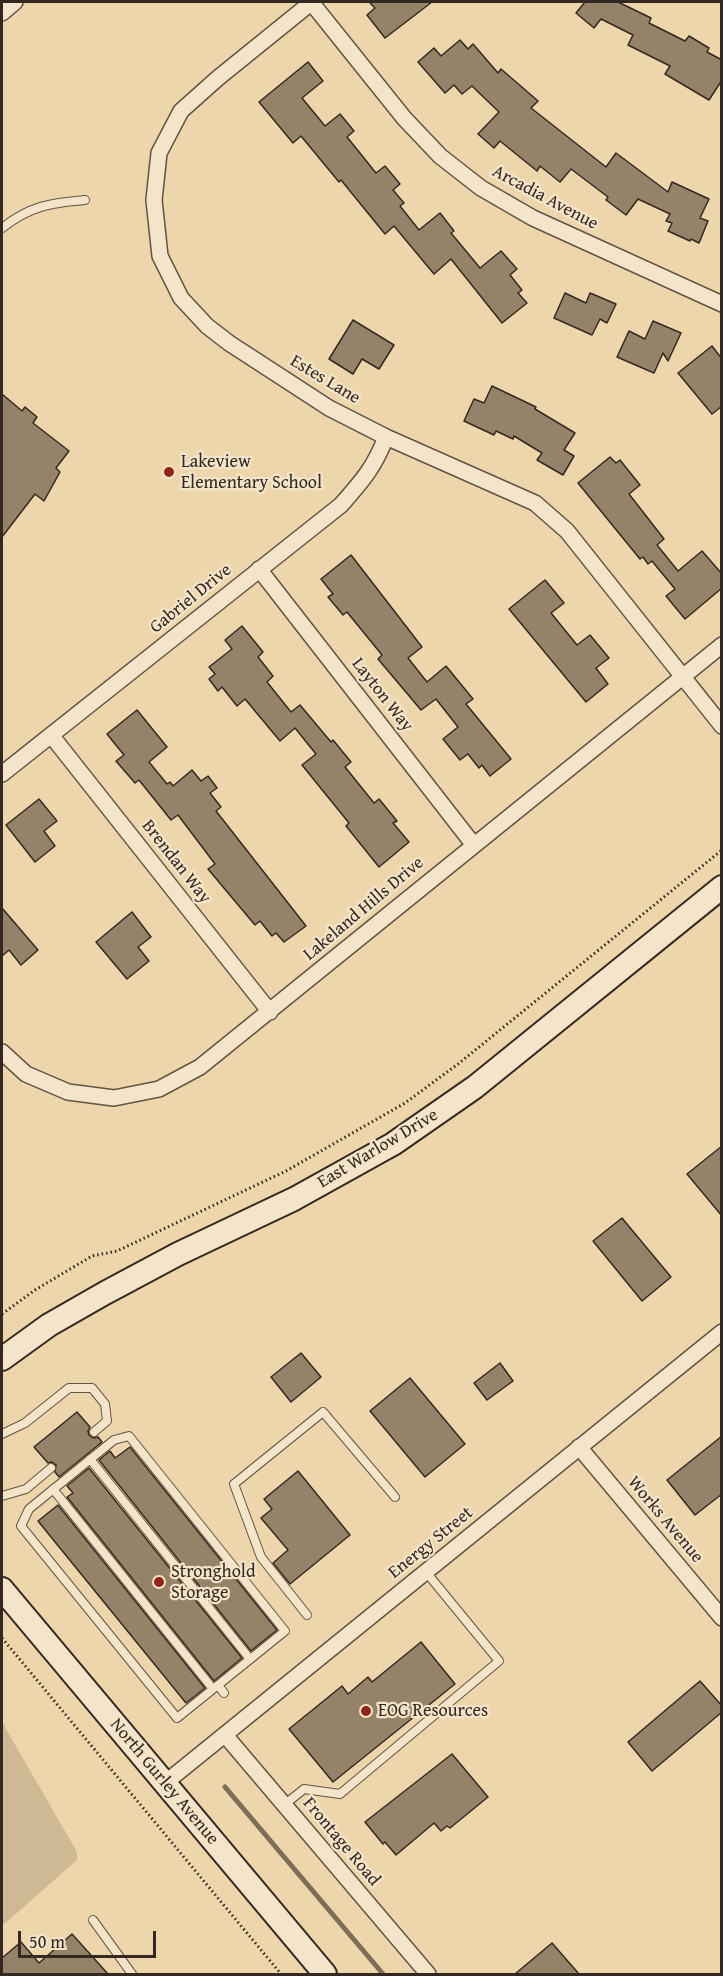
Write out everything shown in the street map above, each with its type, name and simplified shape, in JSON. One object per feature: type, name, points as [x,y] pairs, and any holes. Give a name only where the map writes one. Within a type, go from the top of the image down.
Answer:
[{"type":"street","points":[[2,13],[15,2]]},
{"type":"street","name":"Arcadia Avenue","points":[[311,2],[404,118],[440,156],[481,188],[533,218],[722,304]]},
{"type":"street","name":"Estes Lane","points":[[311,2],[181,111],[159,153],[154,200],[160,256],[181,298],[207,326],[229,343],[329,408],[386,437],[535,503],[567,531],[722,726]]},
{"type":"street","name":"Gabriel Drive","points":[[2,774],[340,505],[362,482],[377,460],[386,437]]},
{"type":"street","name":"Layton Way","points":[[259,569],[474,844]]},
{"type":"street","name":"Lakeland Hills Drive","points":[[2,1052],[26,1074],[68,1092],[114,1098],[159,1089],[200,1067],[722,645]]},
{"type":"street","name":"Brendan Way","points":[[51,735],[270,1012]]},
{"type":"street","name":"East Warlow Drive","points":[[2,1359],[49,1325],[178,1254],[294,1200],[393,1144],[475,1087],[722,887]]},
{"type":"street","points":[[2,1346],[49,1325]]},
{"type":"street","name":"Energy Street","points":[[165,1783],[722,1332]]},
{"type":"street","name":"Works Avenue","points":[[579,1447],[722,1618]]},
{"type":"street","name":"North Gurley Avenue","points":[[2,1589],[326,1974]]},
{"type":"street","name":"Frontage Road","points":[[225,1735],[428,1974]]},
{"type":"lane","points":[[2,228],[19,214],[51,203],[85,200]]},
{"type":"lane","points":[[2,1434],[25,1423],[69,1388],[92,1388],[105,1404],[107,1421],[94,1432]]},
{"type":"lane","points":[[307,1616],[261,1557],[234,1484],[323,1412],[395,1497]]},
{"type":"lane","points":[[129,1436],[285,1631],[177,1718],[21,1526],[29,1509],[90,1459],[114,1440],[129,1436]]},
{"type":"lane","points":[[90,1459],[250,1659]]},
{"type":"lane","points":[[2,1496],[26,1489],[51,1468]]},
{"type":"lane","points":[[53,1489],[215,1687],[224,1693]]},
{"type":"lane","points":[[284,1805],[304,1790],[340,1794],[499,1661],[426,1572]]},
{"type":"lane","points":[[93,1920],[132,1974]]},
{"type":"path","points":[[2,1314],[35,1290],[92,1256],[117,1251],[286,1171],[405,1102],[458,1064],[722,850]]},
{"type":"path","points":[[2,1638],[281,1974]]},
{"type":"shaded area","points":[[2,1722],[77,1852],[77,1860],[2,1926]]},
{"type":"building","points":[[369,2],[432,2],[385,38],[367,15],[375,8]]},
{"type":"building","points":[[585,2],[618,2],[651,18],[649,23],[685,41],[689,36],[709,48],[707,52],[722,60],[722,80],[709,100],[665,74],[670,66],[628,45],[633,35],[601,19],[594,28],[576,13]]},
{"type":"building","points":[[460,40],[468,49],[473,44],[498,73],[501,69],[538,101],[531,108],[606,167],[616,153],[668,192],[672,182],[709,199],[700,218],[708,221],[699,243],[668,231],[672,223],[666,221],[670,214],[638,199],[626,215],[606,200],[608,197],[571,169],[560,182],[540,166],[537,171],[500,141],[494,148],[478,134],[499,112],[472,86],[462,94],[454,85],[445,93],[418,62],[434,48],[441,56]]},
{"type":"building","points":[[308,62],[323,81],[302,98],[325,126],[340,114],[354,131],[347,137],[376,173],[385,166],[400,184],[393,190],[404,203],[400,206],[419,230],[440,213],[454,231],[451,233],[480,268],[501,251],[517,269],[510,275],[522,290],[518,293],[527,303],[502,323],[451,259],[434,274],[394,226],[385,234],[301,136],[293,143],[259,102]]},
{"type":"building","points":[[565,293],[586,303],[590,293],[616,304],[607,323],[600,319],[592,335],[554,318]]},
{"type":"building","points":[[353,320],[394,345],[379,369],[362,359],[353,374],[329,359]]},
{"type":"building","points":[[653,321],[681,333],[668,361],[663,353],[654,373],[617,357],[629,331],[645,339]]},
{"type":"building","points":[[712,346],[722,359],[722,406],[712,414],[678,373]]},
{"type":"building","points":[[492,386],[536,407],[535,409],[575,433],[564,450],[574,456],[563,475],[537,460],[542,453],[514,436],[513,439],[496,431],[494,435],[464,421],[474,399],[484,403]]},
{"type":"building","points":[[2,394],[22,411],[25,407],[37,417],[33,423],[69,451],[56,468],[60,472],[44,501],[35,494],[2,537]]},
{"type":"building","points":[[610,457],[616,463],[620,460],[640,485],[629,494],[664,539],[657,545],[678,571],[702,551],[722,574],[722,588],[685,619],[666,596],[675,589],[652,561],[648,564],[643,557],[640,559],[578,483]]},
{"type":"building","points":[[351,555],[422,647],[408,658],[427,682],[446,666],[473,699],[466,704],[511,759],[490,776],[482,765],[479,768],[468,754],[460,760],[443,739],[458,727],[436,699],[421,710],[378,659],[382,655],[347,612],[343,615],[328,597],[333,594],[321,579]]},
{"type":"building","points":[[545,580],[564,603],[551,613],[577,645],[590,635],[609,658],[596,668],[608,684],[586,702],[509,609]]},
{"type":"building","points":[[242,626],[263,652],[258,657],[273,676],[267,682],[291,712],[300,705],[331,742],[333,740],[351,762],[345,767],[374,803],[379,799],[397,821],[393,823],[409,842],[379,867],[346,826],[349,823],[302,765],[316,754],[295,728],[280,741],[245,699],[237,706],[222,687],[218,691],[209,679],[215,674],[209,667],[232,649],[225,640]]},
{"type":"building","points":[[137,710],[167,747],[149,762],[167,784],[170,782],[173,786],[192,770],[201,781],[208,776],[217,788],[210,793],[221,807],[216,811],[306,926],[284,942],[276,933],[272,936],[260,921],[255,925],[208,869],[215,864],[178,815],[171,820],[139,780],[135,783],[116,761],[124,755],[107,734]]},
{"type":"building","points":[[39,799],[57,821],[44,831],[55,846],[35,862],[6,825]]},
{"type":"building","points":[[2,908],[38,950],[21,965],[9,950],[2,956]]},
{"type":"building","points":[[132,912],[151,937],[138,947],[149,961],[127,979],[96,942]]},
{"type":"building","points":[[722,1146],[722,1216],[687,1174]]},
{"type":"building","points":[[622,1218],[671,1277],[642,1301],[593,1241]]},
{"type":"building","points":[[301,1353],[321,1377],[291,1402],[271,1377]]},
{"type":"building","points":[[500,1363],[513,1381],[487,1400],[474,1383]]},
{"type":"building","points":[[410,1378],[465,1444],[425,1477],[370,1411]]},
{"type":"building","points":[[77,1412],[90,1427],[89,1435],[93,1438],[98,1437],[102,1442],[59,1477],[55,1472],[56,1465],[52,1462],[48,1463],[34,1447]]},
{"type":"building","points":[[722,1436],[722,1494],[695,1515],[667,1480]]},
{"type":"building","points":[[130,1447],[277,1630],[251,1651],[99,1460],[110,1451],[115,1458]]},
{"type":"building","points":[[89,1468],[242,1658],[214,1681],[67,1497],[73,1493],[67,1486]]},
{"type":"building","points":[[298,1471],[350,1535],[290,1584],[273,1563],[288,1550],[261,1518],[272,1509],[264,1499]]},
{"type":"building","points":[[58,1505],[205,1688],[186,1703],[38,1521]]},
{"type":"building","name":"EOG Resources","points":[[421,1642],[455,1684],[333,1782],[289,1729],[342,1686],[348,1694],[368,1677],[372,1682]]},
{"type":"building","points":[[700,1681],[722,1706],[722,1712],[652,1771],[628,1742]]},
{"type":"building","points":[[452,1754],[488,1797],[450,1828],[447,1826],[441,1831],[434,1823],[396,1855],[385,1842],[383,1844],[365,1822]]},
{"type":"building","points":[[72,1934],[108,1974],[2,1974],[2,1958],[21,1942],[39,1963]]},
{"type":"building","points":[[552,1943],[579,1974],[515,1974]]},
{"type":"waterway","points":[[225,1787],[383,1974]]},
{"type":"place","name":"Lakeview Elementary School","points":[[169,472]]},
{"type":"place","name":"Stronghold Storage","points":[[159,1582]]},
{"type":"place","name":"EOG Resources","points":[[366,1711]]}]
